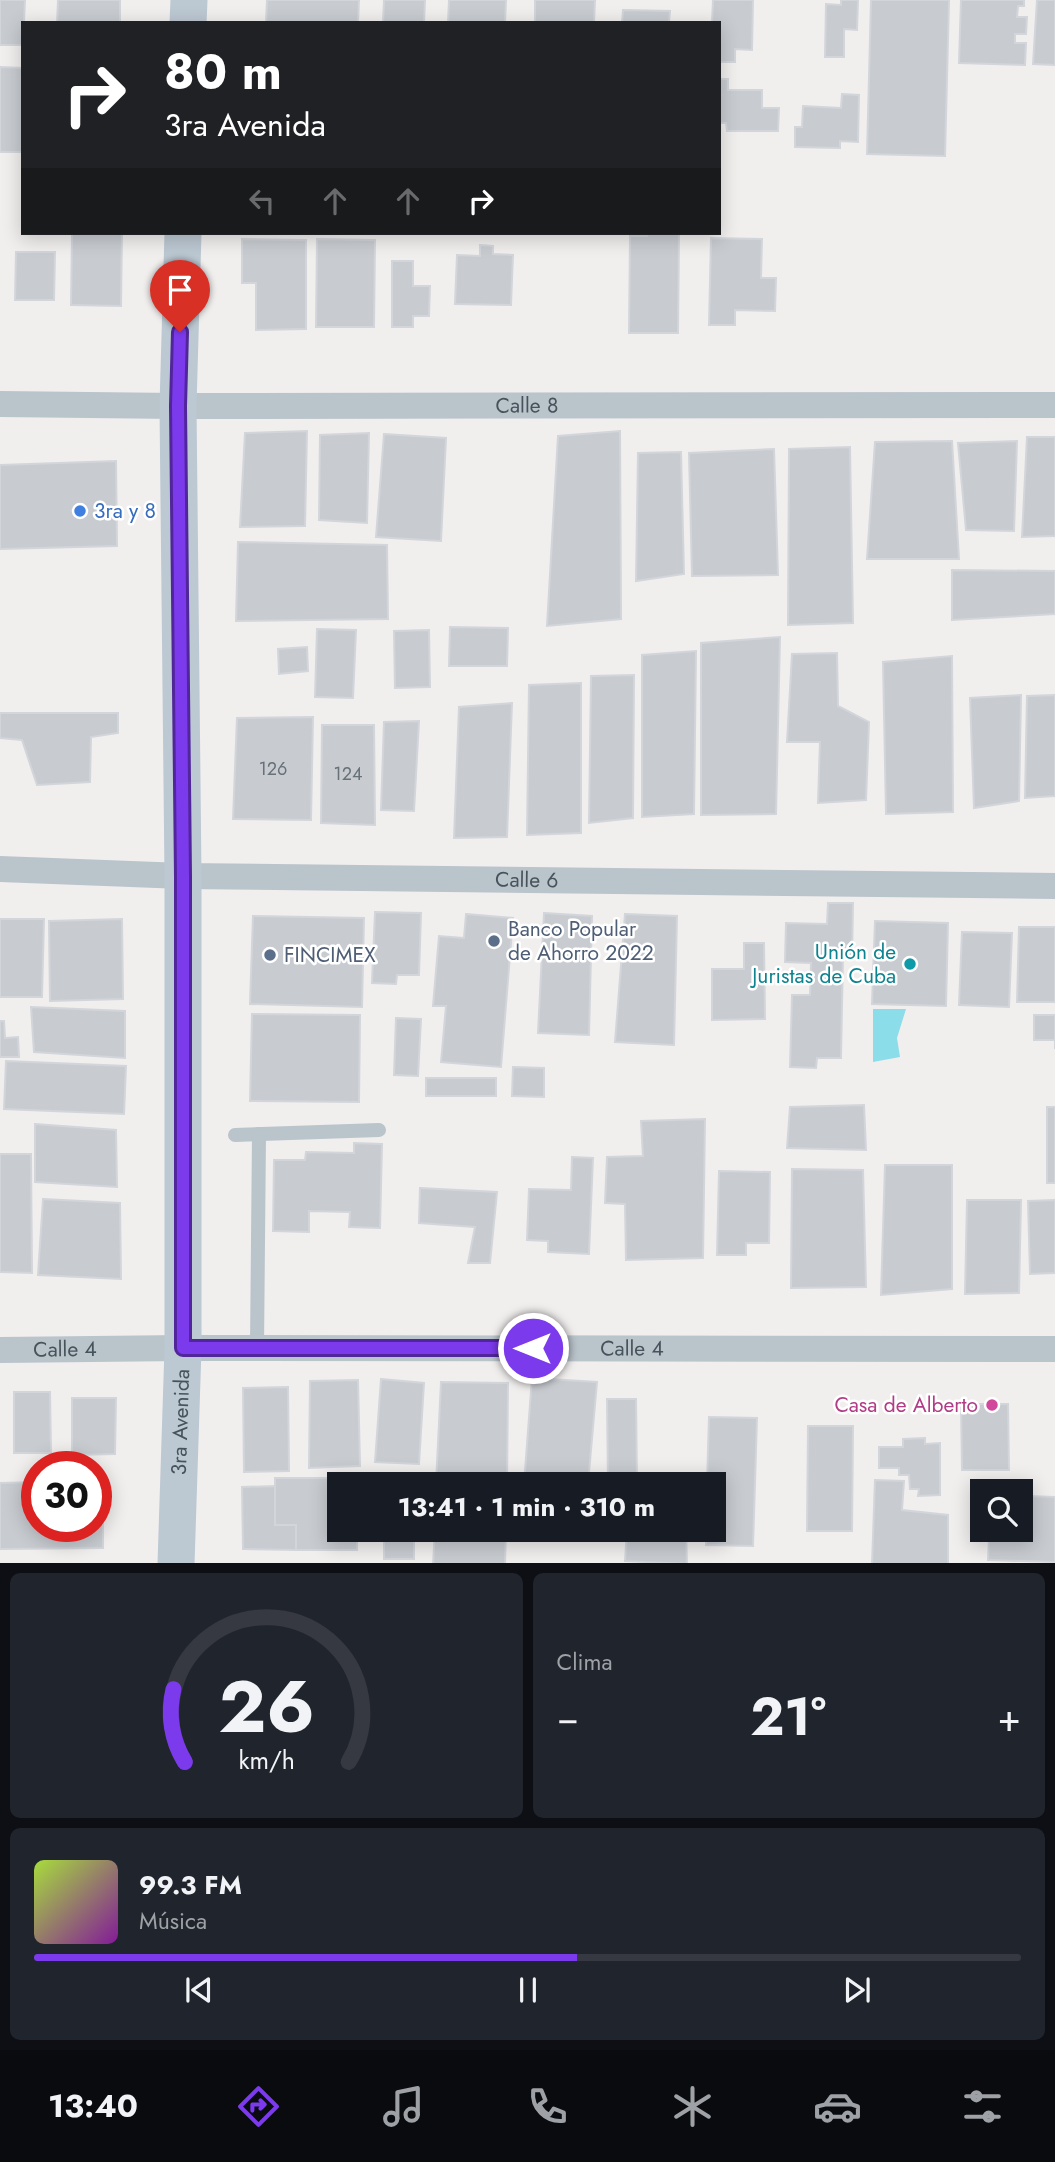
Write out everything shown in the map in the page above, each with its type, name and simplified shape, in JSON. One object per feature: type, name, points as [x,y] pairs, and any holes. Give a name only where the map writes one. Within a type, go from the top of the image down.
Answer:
[{"type":"main road","points":[[188,21],[189,0]]},
{"type":"main road","name":"3ra Avenida","points":[[176,1563],[183,1348],[183,876],[178,406],[183,235]]},
{"type":"street","name":"Calle 8","points":[[0,404],[1055,405]]},
{"type":"street","name":"Calle 6","points":[[0,869],[183,876],[1055,886]]},
{"type":"street","name":"Calle 4","points":[[0,1350],[1055,1349]]},
{"type":"lane","points":[[235,1135],[379,1130]]},
{"type":"lane","points":[[257,1348],[259,1134]]},
{"type":"water","points":[[873,1009],[906,1009],[897,1038],[900,1057],[873,1062]]},
{"type":"building","points":[[0,0],[25,0],[24,21],[21,21],[21,45],[0,45]]},
{"type":"building","points":[[58,0],[120,0],[120,21],[57,21]]},
{"type":"building","points":[[267,0],[359,0],[358,21],[266,21]]},
{"type":"building","points":[[384,0],[425,0],[424,21],[383,21]]},
{"type":"building","points":[[449,0],[506,0],[505,21],[448,21]]},
{"type":"building","points":[[535,0],[595,0],[594,21],[535,21]]},
{"type":"building","points":[[713,0],[753,0],[752,50],[735,49],[735,62],[721,62],[721,21],[712,21]]},
{"type":"building","points":[[841,0],[858,0],[857,30],[844,29],[844,57],[825,57],[826,4],[841,5]]},
{"type":"building","points":[[871,0],[949,0],[945,156],[867,154]]},
{"type":"building","points":[[961,0],[1024,0],[1024,6],[1018,6],[1017,17],[1027,17],[1026,34],[1015,34],[1015,43],[1026,43],[1025,65],[959,63]]},
{"type":"building","points":[[1037,0],[1055,0],[1055,65],[1033,64]]},
{"type":"building","points":[[623,10],[670,11],[669,21],[622,21]]},
{"type":"building","points":[[0,67],[21,68],[21,152],[0,152]]},
{"type":"building","points":[[721,79],[728,79],[728,90],[762,90],[762,108],[779,108],[778,131],[727,131],[726,123],[721,123]]},
{"type":"building","points":[[842,94],[859,95],[858,142],[840,141],[840,148],[795,147],[795,127],[802,127],[803,106],[841,108]]},
{"type":"building","points":[[72,235],[122,235],[121,306],[71,305]]},
{"type":"building","points":[[679,235],[678,333],[629,333],[630,236]]},
{"type":"building","points":[[711,238],[762,239],[761,278],[776,278],[775,311],[735,310],[735,325],[709,325]]},
{"type":"building","points":[[242,239],[306,240],[306,329],[256,330],[256,283],[242,283]]},
{"type":"building","points":[[317,239],[375,240],[374,327],[316,327]]},
{"type":"building","points":[[480,245],[493,246],[493,254],[513,255],[511,305],[455,304],[457,255],[480,256]]},
{"type":"building","points":[[16,252],[55,252],[54,300],[15,300]]},
{"type":"building","points":[[392,261],[413,261],[413,286],[430,286],[429,316],[413,316],[413,327],[392,327]]},
{"type":"building","points":[[307,431],[305,526],[240,527],[245,433]]},
{"type":"building","points":[[620,431],[621,619],[547,626],[558,436]]},
{"type":"building","points":[[369,433],[367,523],[319,520],[320,435]]},
{"type":"building","points":[[384,434],[446,438],[441,541],[376,537]]},
{"type":"building","points":[[1027,437],[1055,437],[1055,536],[1022,537]]},
{"type":"building","points":[[952,441],[959,559],[867,559],[875,442]]},
{"type":"building","points":[[1017,441],[1014,531],[966,530],[958,443]]},
{"type":"building","points":[[850,447],[853,623],[788,625],[789,449]]},
{"type":"building","points":[[774,449],[778,575],[692,576],[689,453]]},
{"type":"building","points":[[681,452],[684,574],[636,581],[638,453]]},
{"type":"building","points":[[116,461],[117,546],[0,549],[0,465]]},
{"type":"building","points":[[238,542],[387,545],[388,619],[236,621]]},
{"type":"building","points":[[952,570],[1055,571],[1055,614],[952,620]]},
{"type":"building","points":[[450,627],[508,628],[507,666],[449,666]]},
{"type":"building","points":[[317,629],[356,630],[353,698],[315,697]]},
{"type":"building","points":[[429,630],[430,687],[395,688],[394,631]]},
{"type":"building","points":[[780,637],[776,814],[701,815],[701,643]]},
{"type":"building","points":[[307,647],[308,671],[279,674],[278,649]]},
{"type":"building","points":[[696,651],[694,814],[642,817],[642,655]]},
{"type":"building","points":[[837,653],[838,706],[869,722],[866,800],[818,803],[820,742],[787,742],[792,654]]},
{"type":"building","points":[[952,656],[953,812],[886,814],[883,662]]},
{"type":"building","points":[[634,675],[633,818],[589,823],[591,676]]},
{"type":"building","points":[[581,683],[581,833],[527,835],[529,685]]},
{"type":"building","points":[[1021,695],[1019,801],[974,808],[970,698]]},
{"type":"building","points":[[1055,695],[1055,796],[1025,798],[1027,696]]},
{"type":"building","points":[[512,703],[507,837],[454,838],[459,707]]},
{"type":"building","points":[[0,713],[118,713],[118,733],[91,737],[90,782],[37,785],[22,740],[0,738]]},
{"type":"building","points":[[313,717],[311,820],[233,819],[237,718]]},
{"type":"building","points":[[419,721],[414,811],[381,810],[384,722]]},
{"type":"building","points":[[322,725],[374,725],[375,825],[321,823]]},
{"type":"building","points":[[828,903],[853,903],[852,956],[843,955],[841,1058],[817,1058],[816,1068],[790,1067],[792,995],[810,995],[811,963],[785,962],[786,923],[827,924]]},
{"type":"building","points":[[375,912],[421,913],[419,975],[397,975],[396,984],[372,983]]},
{"type":"building","points":[[544,913],[592,916],[589,1035],[538,1033]]},
{"type":"building","points":[[466,914],[513,918],[501,1067],[441,1062],[446,1006],[433,1006],[439,936],[464,938]]},
{"type":"building","points":[[625,914],[677,916],[674,1045],[615,1042]]},
{"type":"building","points":[[253,916],[364,918],[362,1007],[250,1004]]},
{"type":"building","points":[[0,919],[44,919],[42,997],[0,997]]},
{"type":"building","points":[[122,919],[123,999],[50,1001],[49,921]]},
{"type":"building","name":"Unión de Juristas de Cuba","points":[[875,921],[948,923],[946,1006],[872,1004]]},
{"type":"building","points":[[1019,927],[1055,927],[1055,1002],[1017,1002]]},
{"type":"building","points":[[962,932],[1012,933],[1009,1007],[959,1005]]},
{"type":"building","points":[[744,943],[764,943],[765,1019],[712,1020],[712,969],[744,969]]},
{"type":"building","points":[[31,1007],[125,1011],[125,1058],[34,1052]]},
{"type":"building","points":[[252,1014],[360,1015],[359,1102],[250,1101]]},
{"type":"building","points":[[1034,1015],[1055,1015],[1055,1040],[1034,1040]]},
{"type":"building","points":[[396,1018],[421,1019],[418,1076],[394,1075]]},
{"type":"building","points":[[0,1021],[4,1021],[5,1038],[18,1037],[19,1057],[0,1057]]},
{"type":"building","points":[[6,1061],[126,1066],[124,1114],[4,1109]]},
{"type":"building","points":[[513,1067],[544,1068],[544,1097],[512,1096]]},
{"type":"building","points":[[426,1078],[496,1078],[496,1096],[426,1096]]},
{"type":"building","points":[[864,1105],[866,1150],[787,1148],[790,1107]]},
{"type":"building","points":[[1047,1107],[1055,1107],[1055,1183],[1047,1183]]},
{"type":"building","points":[[705,1119],[703,1258],[626,1260],[625,1204],[605,1203],[607,1157],[643,1156],[641,1121]]},
{"type":"building","points":[[35,1124],[116,1130],[117,1187],[35,1182]]},
{"type":"building","points":[[354,1143],[382,1144],[380,1228],[349,1227],[350,1212],[309,1211],[309,1232],[273,1231],[274,1160],[305,1160],[306,1152],[354,1153]]},
{"type":"building","points":[[0,1154],[31,1154],[32,1273],[0,1272]]},
{"type":"building","points":[[572,1157],[593,1158],[589,1254],[548,1252],[548,1241],[527,1240],[529,1189],[571,1190]]},
{"type":"building","points":[[885,1165],[952,1165],[952,1289],[881,1295]]},
{"type":"building","points":[[792,1169],[863,1170],[866,1287],[791,1288]]},
{"type":"building","points":[[719,1171],[770,1172],[769,1243],[746,1243],[746,1255],[717,1255]]},
{"type":"building","points":[[420,1188],[497,1192],[490,1263],[468,1263],[475,1227],[419,1223]]},
{"type":"building","points":[[43,1199],[120,1203],[121,1279],[38,1275]]},
{"type":"building","points":[[967,1200],[1021,1200],[1019,1293],[965,1294]]},
{"type":"building","points":[[1055,1200],[1055,1273],[1030,1274],[1028,1201]]},
{"type":"building","points":[[532,1378],[597,1382],[589,1472],[525,1472]]},
{"type":"building","points":[[381,1379],[424,1383],[419,1464],[375,1462]]},
{"type":"building","points":[[358,1380],[360,1466],[309,1468],[310,1381]]},
{"type":"building","points":[[441,1382],[508,1383],[507,1472],[437,1472]]},
{"type":"building","points":[[288,1387],[289,1471],[244,1472],[243,1388]]},
{"type":"building","points":[[14,1392],[50,1392],[51,1451],[14,1453]]},
{"type":"building","points":[[72,1398],[116,1398],[115,1454],[112,1454],[112,1451],[72,1451]]},
{"type":"building","points":[[607,1399],[636,1399],[637,1472],[608,1472]]},
{"type":"building","points":[[961,1404],[1008,1404],[1009,1470],[962,1470]]},
{"type":"building","points":[[709,1417],[757,1418],[753,1546],[706,1545],[706,1542],[726,1542],[726,1472],[707,1472]]},
{"type":"building","points":[[808,1426],[853,1426],[852,1531],[807,1531]]},
{"type":"building","points":[[925,1438],[925,1444],[940,1443],[940,1495],[918,1496],[919,1489],[910,1489],[909,1475],[899,1475],[899,1468],[879,1468],[879,1447],[903,1447],[903,1439]]},
{"type":"building","points":[[275,1478],[327,1478],[327,1542],[357,1542],[357,1550],[296,1550],[296,1525],[275,1525]]},
{"type":"building","points":[[875,1480],[904,1481],[902,1510],[948,1515],[948,1563],[872,1563]]},
{"type":"building","points":[[21,1482],[21,1542],[103,1542],[103,1548],[0,1549],[0,1483]]},
{"type":"building","points":[[275,1486],[275,1525],[296,1525],[296,1550],[243,1549],[242,1487]]},
{"type":"building","points":[[1033,1496],[1055,1497],[1055,1562],[988,1560],[989,1542],[1033,1542]]},
{"type":"building","points":[[384,1542],[414,1542],[414,1559],[384,1559]]},
{"type":"building","points":[[434,1542],[506,1542],[505,1563],[433,1563]]},
{"type":"building","points":[[626,1542],[686,1542],[687,1563],[625,1561]]},
{"type":"place","name":"3ra y 8","points":[[80,511]]},
{"type":"place","name":"Banco Popular de Ahorro 2022","points":[[494,941]]},
{"type":"place","name":"FINCIMEX","points":[[270,955]]},
{"type":"place","name":"Unión de Juristas de Cuba","points":[[910,964]]},
{"type":"place","name":"Casa de Alberto","points":[[992,1405]]},
{"type":"route","points":[[180,332],[178,406],[183,876],[183,1348],[533,1348]]}]
